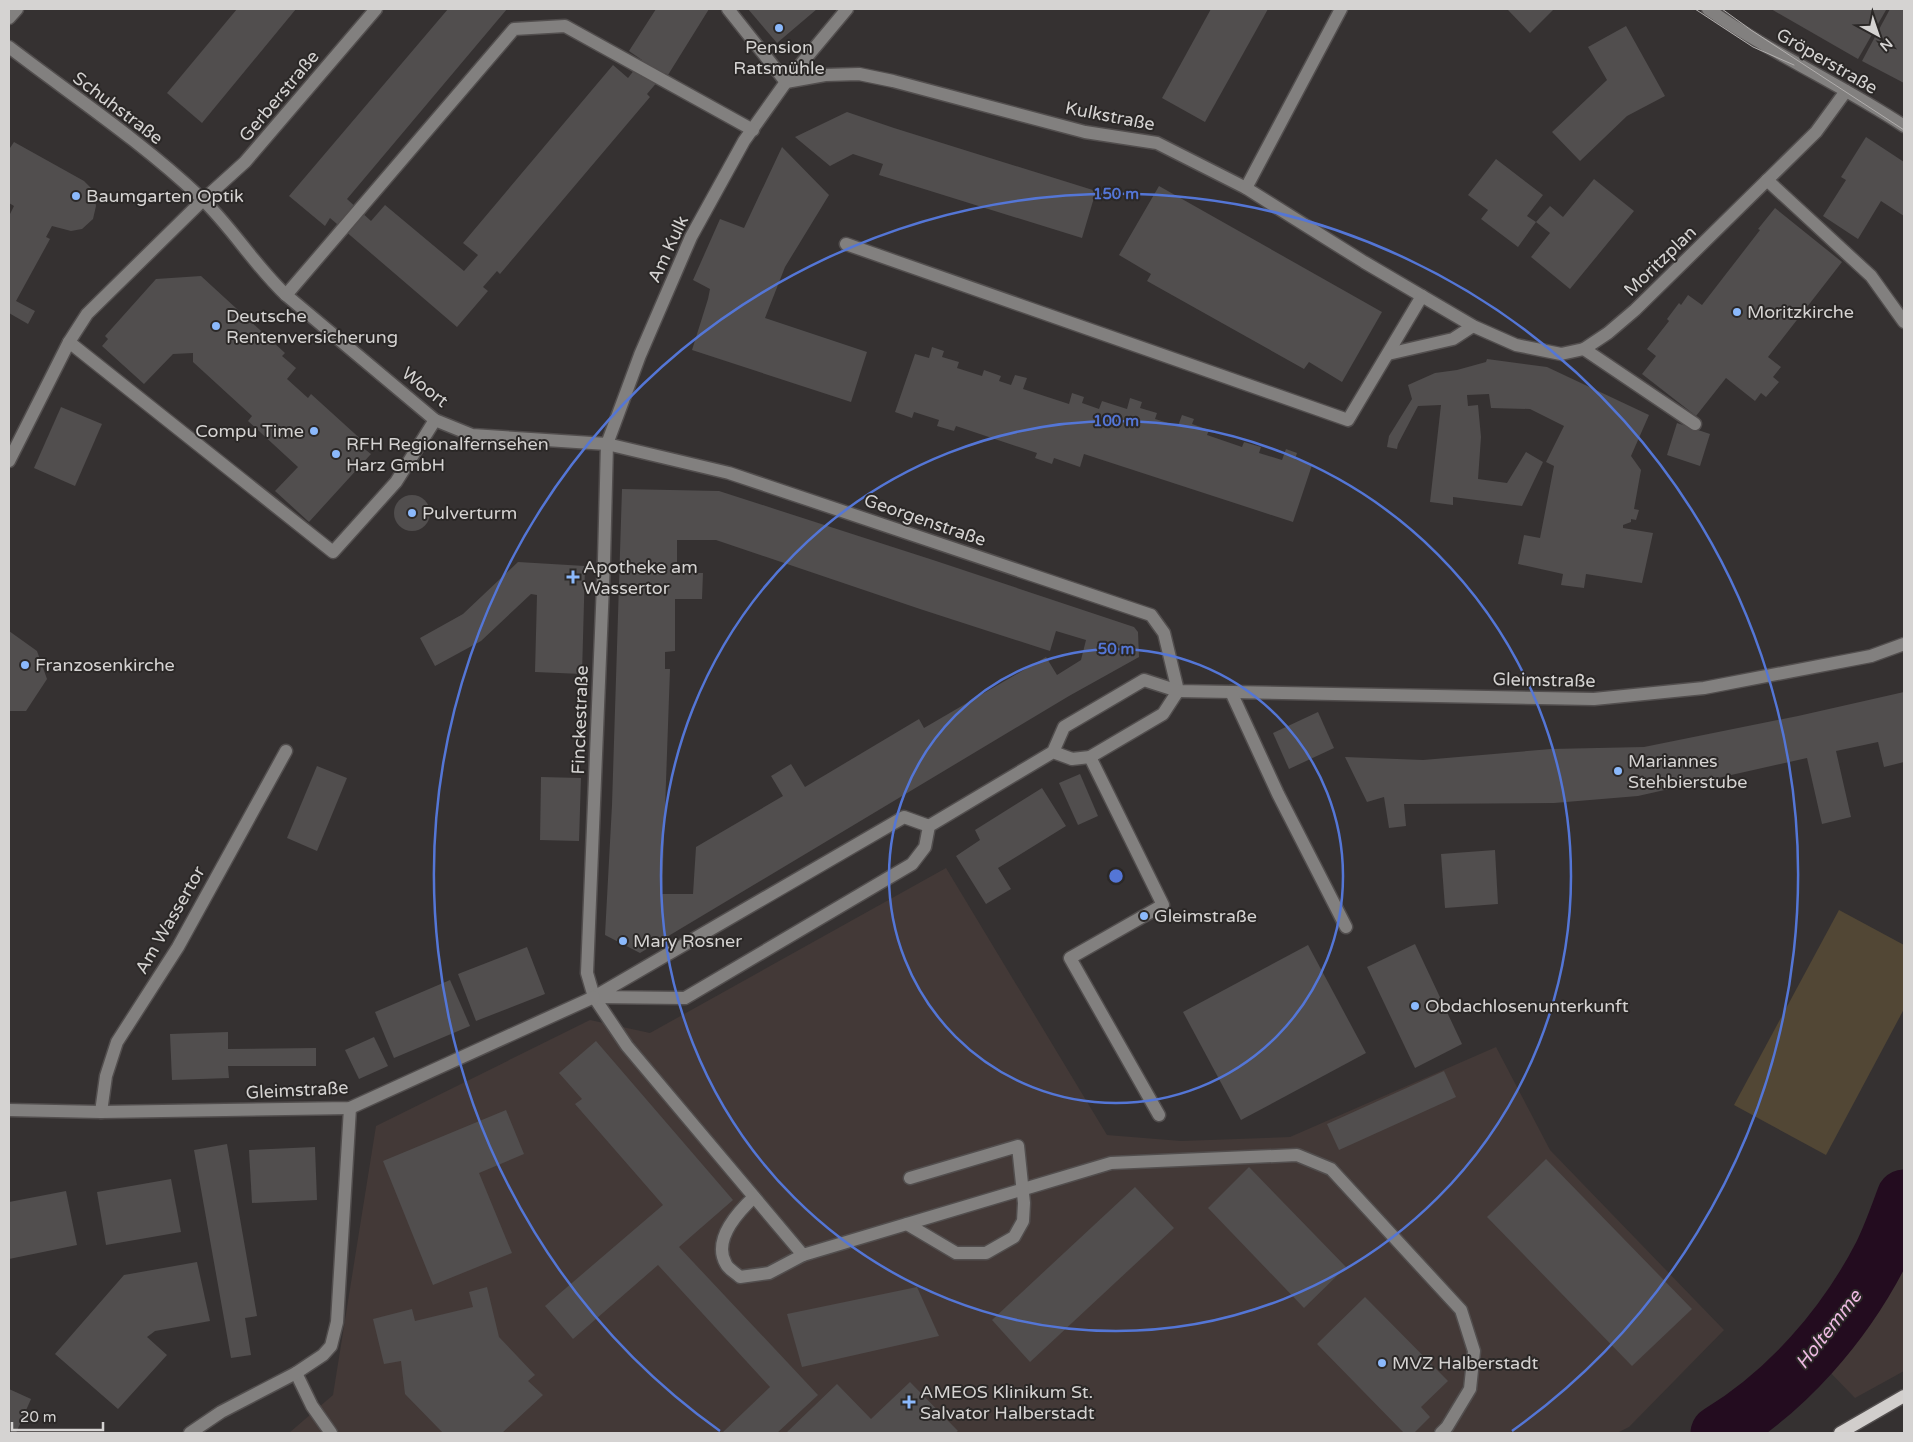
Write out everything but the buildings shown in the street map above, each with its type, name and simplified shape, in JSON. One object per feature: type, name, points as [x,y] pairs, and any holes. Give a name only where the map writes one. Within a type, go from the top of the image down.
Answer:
[{"type":"main road","points":[[1840,1433],[1904,1396]]},
{"type":"street","points":[[9,18],[17,9]]},
{"type":"street","name":"Gerberstraße","points":[[9,461],[69,342],[86,314],[203,200],[245,162],[376,9]]},
{"type":"street","points":[[728,9],[786,82]]},
{"type":"street","name":"Am Kulk","points":[[607,444],[640,356],[692,237],[744,141],[786,82],[847,9]]},
{"type":"street","points":[[1246,188],[1341,9]]},
{"type":"street","name":"Gröperstraße","points":[[1712,10],[1733,27],[1904,126]]},
{"type":"street","points":[[286,295],[514,29],[565,26],[753,130]]},
{"type":"street","name":"Schuhstraße","points":[[9,47],[157,159],[203,200]]},
{"type":"street","name":"Kulkstraße","points":[[786,82],[825,75],[859,74],[893,81],[1085,132],[1158,143],[1246,188],[1473,326],[1516,345],[1561,354],[1584,349]]},
{"type":"street","name":"Moritzplan","points":[[1584,349],[1608,333],[1635,310],[1816,132],[1846,91]]},
{"type":"street","points":[[1767,180],[1872,276],[1904,322]]},
{"type":"street","name":"Woort","points":[[203,200],[266,276],[286,295],[435,420],[472,435],[607,444]]},
{"type":"street","points":[[846,244],[1348,420],[1422,296]]},
{"type":"street","points":[[1388,354],[1453,339],[1473,326]]},
{"type":"street","points":[[69,342],[333,552],[396,482],[435,420]]},
{"type":"street","points":[[1584,349],[1695,424]]},
{"type":"street","name":"Georgenstraße","points":[[607,444],[729,472],[1152,615],[1164,633],[1178,691]]},
{"type":"street","name":"Finckestraße","points":[[607,444],[587,973],[594,997],[626,1046],[803,1255]]},
{"type":"street","name":"Gleimstraße","points":[[1053,752],[1064,727],[1144,680],[1178,691],[1594,699],[1704,688],[1871,656],[1904,644]]},
{"type":"street","points":[[929,826],[1053,752],[1072,759],[1090,757],[1163,714],[1178,691]]},
{"type":"street","points":[[1231,692],[1278,794],[1346,927]]},
{"type":"street","name":"Am Wassertor","points":[[101,1112],[106,1076],[117,1042],[178,947],[286,751]]},
{"type":"street","points":[[1090,757],[1163,905],[1070,958],[1159,1115]]},
{"type":"street","name":"Gleimstraße","points":[[9,1110],[101,1112],[350,1108],[594,997],[904,816],[929,826],[925,847],[912,864],[685,998],[594,997]]},
{"type":"street","points":[[190,1433],[221,1412],[296,1373],[323,1355],[331,1346],[337,1322],[350,1108]]},
{"type":"street","points":[[907,1224],[956,1253],[986,1253],[1014,1236],[1023,1221],[1024,1188],[1018,1146],[910,1178]]},
{"type":"street","points":[[754,1197],[743,1208],[727,1231],[721,1247],[726,1264],[740,1277],[769,1272],[803,1255],[1024,1188],[1111,1164],[1297,1155],[1331,1169],[1461,1310],[1474,1351],[1470,1389],[1447,1427],[1441,1433]]},
{"type":"street","points":[[296,1373],[312,1406],[331,1433]]},
{"type":"shaded area","name":"AMEOS Klinikum St. Salvator Halberstadt","points":[[946,868],[1107,1135],[1181,1141],[1290,1137],[1496,1047],[1550,1150],[1724,1330],[1629,1427],[1617,1433],[289,1433],[333,1395],[376,1126],[590,1020],[650,1033]]},
{"type":"shaded area","points":[[1839,910],[1904,945],[1904,1009],[1826,1155],[1734,1105]]},
{"type":"shaded area","points":[[1904,1208],[1904,1371],[1855,1398],[1825,1367]]},
{"type":"waterway","name":"Holtemme","points":[[1718,1433],[1743,1416],[1790,1377],[1831,1331],[1850,1306],[1881,1254],[1904,1197]]},
{"type":"tram line","points":[[1695,9],[1753,47],[1794,65]]},
{"type":"tram line","points":[[1722,9],[1904,130]]},
{"type":"place","name":"Pension Ratsmühle","points":[[779,28]]},
{"type":"place","name":"Baumgarten Optik","points":[[76,196]]},
{"type":"place","name":"Moritzkirche","points":[[1737,312]]},
{"type":"place","name":"Deutsche Rentenversicherung","points":[[216,326]]},
{"type":"place","name":"Compu Time","points":[[314,431]]},
{"type":"place","name":"RFH Regionalfernsehen Harz GmbH","points":[[336,454]]},
{"type":"place","name":"Pulverturm","points":[[412,513]]},
{"type":"place","name":"Apotheke am Wassertor","points":[[573,577]]},
{"type":"place","name":"Franzosenkirche","points":[[25,665]]},
{"type":"place","name":"Mariannes Stehbierstube","points":[[1618,771]]},
{"type":"place","name":"Gleimstraße","points":[[1144,916]]},
{"type":"place","name":"Mary Rosner","points":[[623,941]]},
{"type":"place","name":"Obdachlosenunterkunft","points":[[1415,1006]]},
{"type":"place","name":"MVZ Halberstadt","points":[[1382,1363]]},
{"type":"place","name":"AMEOS Klinikum St. Salvator Halberstadt","points":[[909,1402]]}]
